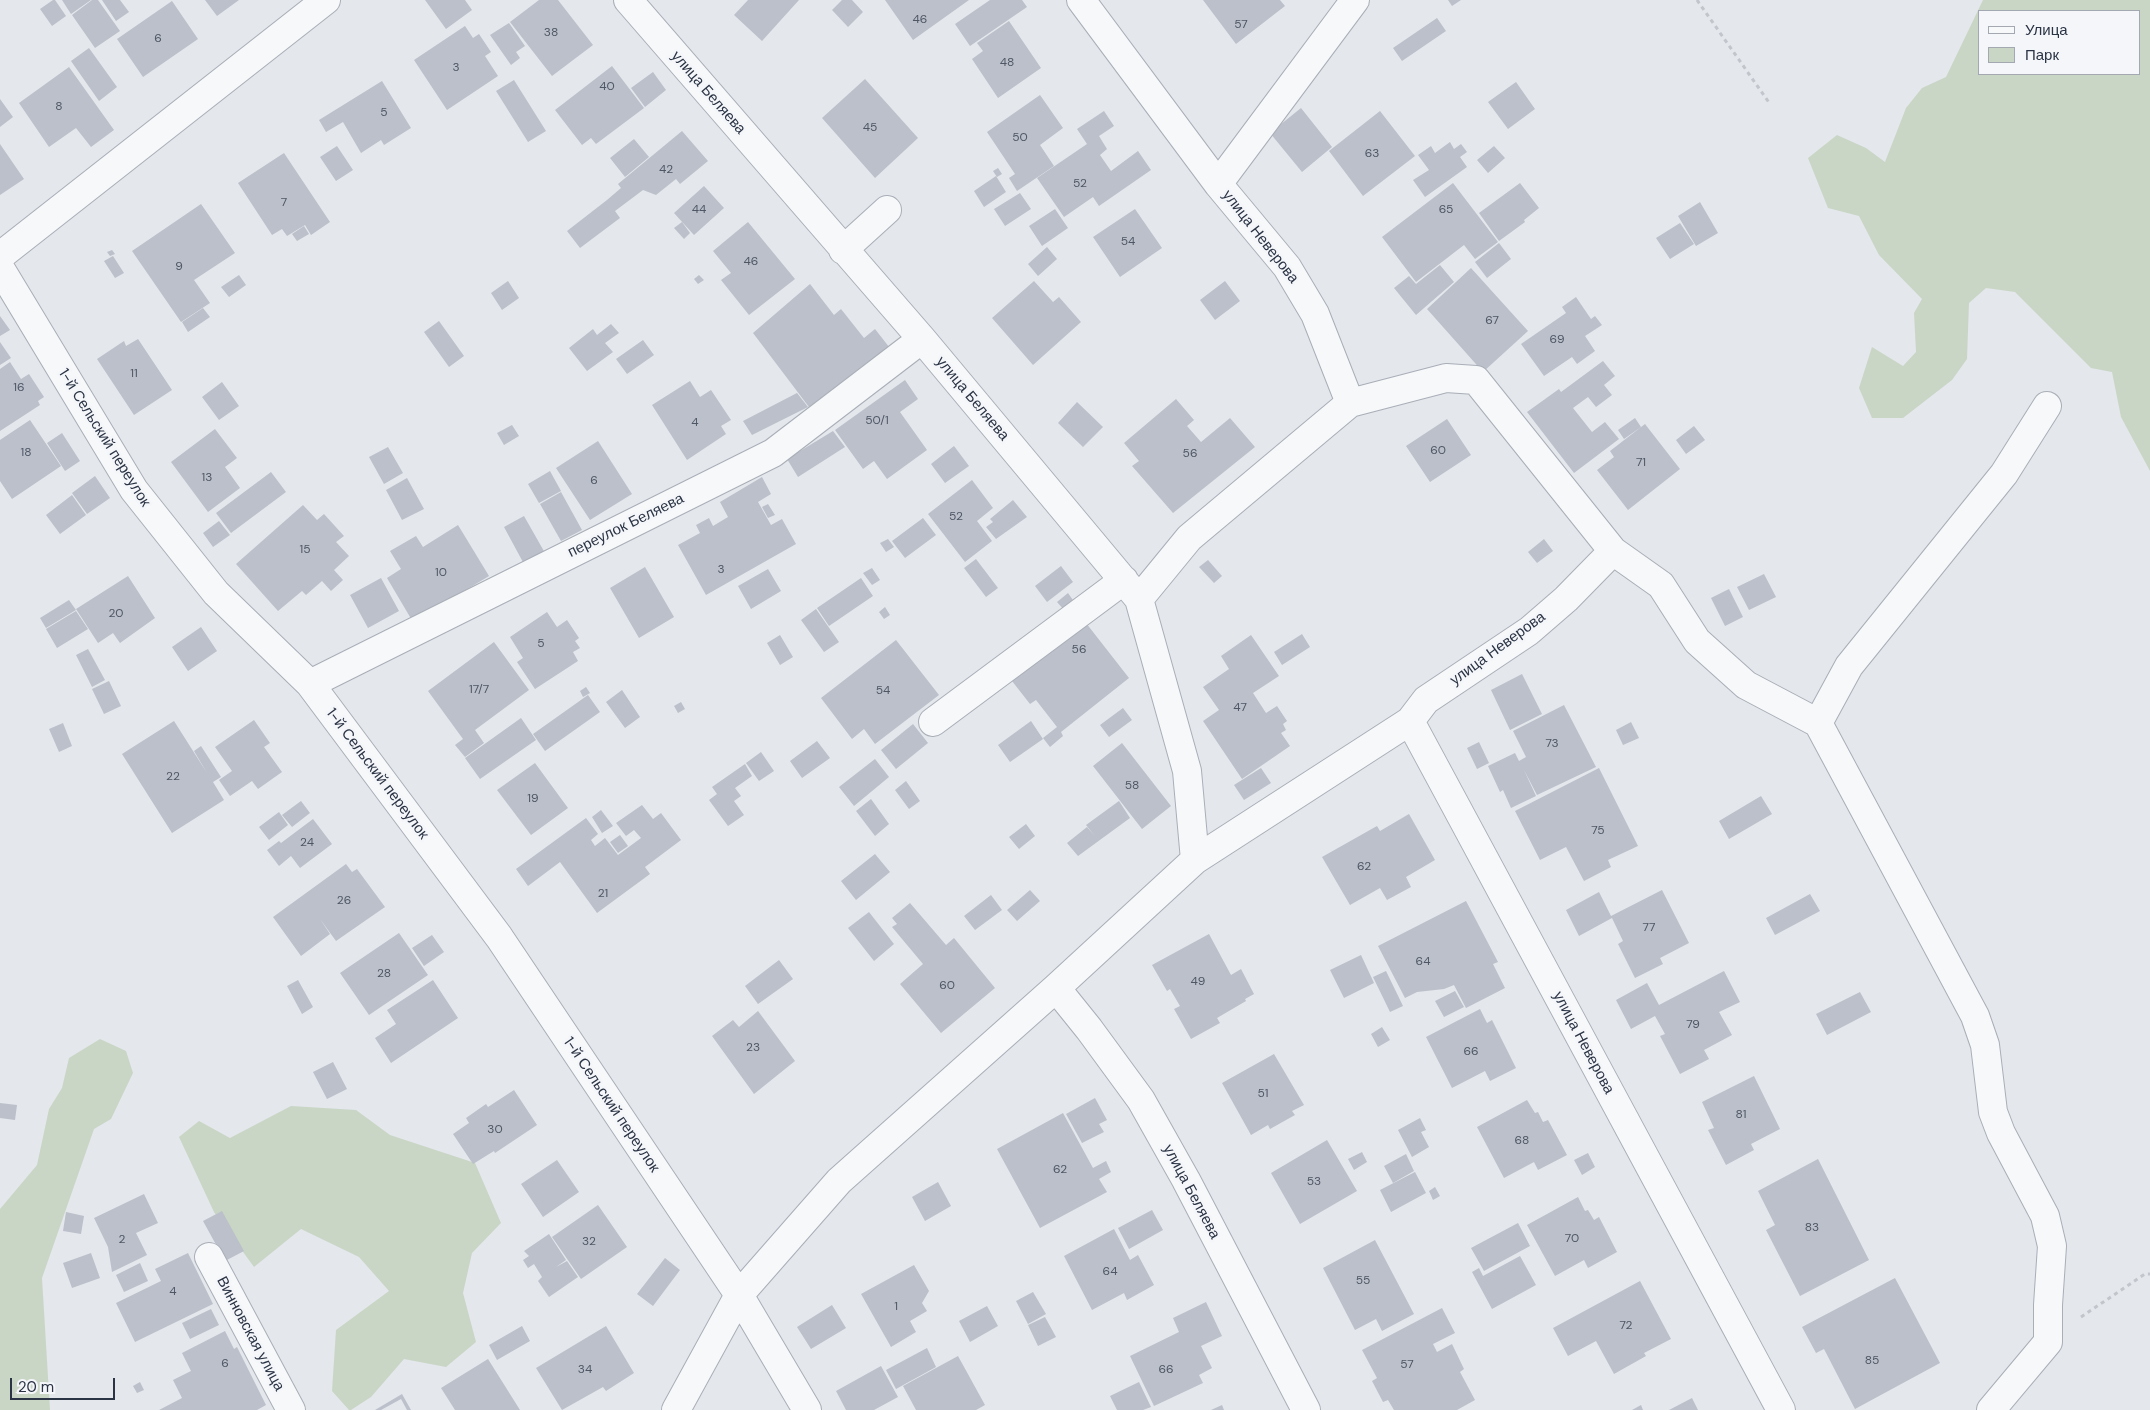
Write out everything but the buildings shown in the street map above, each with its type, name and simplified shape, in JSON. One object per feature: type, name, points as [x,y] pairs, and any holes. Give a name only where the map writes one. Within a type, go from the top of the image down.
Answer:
[{"type":"street","points":[[0,256],[326,0]]},
{"type":"street","name":"улица Беляева","points":[[628,0],[922,339],[1131,590],[1187,771],[1195,860]]},
{"type":"street","name":"улица Неверова","points":[[1081,0],[1218,184],[1287,267],[1316,314],[1350,403]]},
{"type":"street","points":[[1218,184],[1355,0]]},
{"type":"street","points":[[844,250],[887,210]]},
{"type":"street","name":"1-й Сельский переулок","points":[[0,268],[134,490],[216,593],[310,684],[499,937],[739,1295],[807,1410]]},
{"type":"street","name":"переулок Беляева","points":[[310,684],[773,453],[922,339]]},
{"type":"street","points":[[933,722],[1131,590],[1189,538],[1350,403],[1446,378],[1476,380],[1613,551],[1661,585],[1697,641],[1746,685],[1818,722],[1975,1016],[1984,1045],[1993,1112],[2001,1133],[2045,1216],[2052,1246],[2048,1305],[2048,1342],[1991,1410]]},
{"type":"street","points":[[1818,722],[1849,666],[2004,474],[2047,406]]},
{"type":"street","name":"улица Неверова","points":[[1613,551],[1566,599],[1529,631],[1426,700],[1410,721],[1781,1410]]},
{"type":"street","points":[[676,1410],[739,1295],[839,1181],[1056,988],[1195,860],[1410,721]]},
{"type":"street","name":"улица Беляева","points":[[1056,988],[1089,1028],[1141,1100],[1186,1180],[1306,1410]]},
{"type":"street","name":"Винновская улица","points":[[209,1257],[291,1410]]},
{"type":"path","points":[[1697,0],[1770,104]]},
{"type":"path","points":[[2048,1342],[2092,1308],[2145,1274],[2150,1274]]},
{"type":"green space","points":[[1983,0],[2150,0],[2150,471],[2121,417],[2112,372],[2091,368],[2015,292],[1986,288],[1969,303],[1967,359],[1952,380],[1903,418],[1872,418],[1859,388],[1872,347],[1903,366],[1916,352],[1914,313],[1922,299],[1879,255],[1859,216],[1828,208],[1808,158],[1837,135],[1866,148],[1885,162],[1906,108],[1922,88],[1946,77],[1978,10],[1978,75],[2140,75],[2140,10],[1978,10]]},
{"type":"green space","points":[[100,1039],[126,1051],[133,1073],[111,1119],[94,1129],[42,1278],[50,1410],[0,1410],[0,1209],[37,1165],[49,1109],[62,1088],[69,1058]]},
{"type":"green space","points":[[291,1106],[356,1110],[390,1135],[475,1163],[501,1223],[472,1253],[463,1293],[476,1342],[446,1367],[404,1359],[371,1397],[351,1410],[332,1391],[336,1330],[389,1291],[359,1257],[301,1229],[254,1267],[214,1212],[179,1137],[199,1121],[230,1138]]}]
